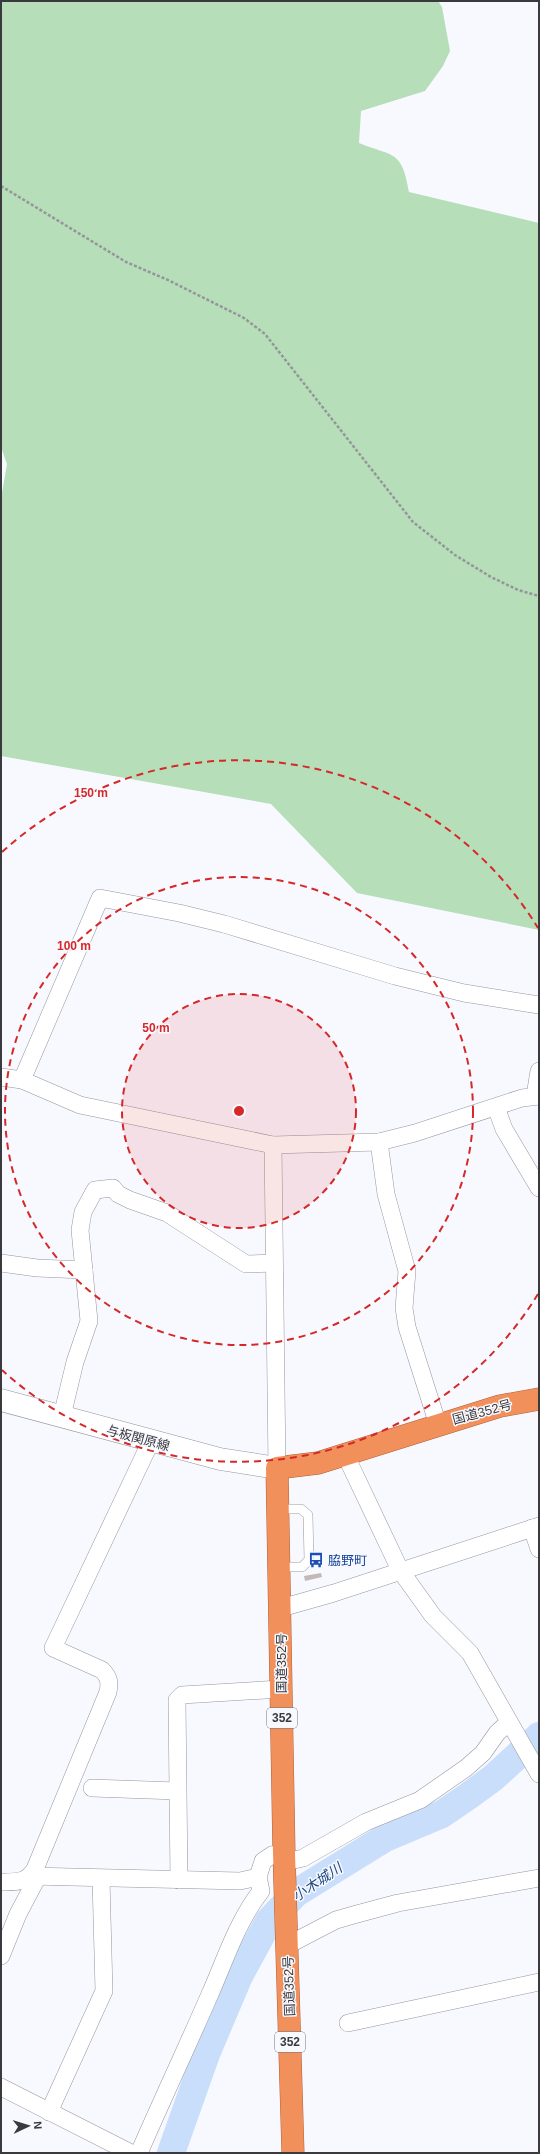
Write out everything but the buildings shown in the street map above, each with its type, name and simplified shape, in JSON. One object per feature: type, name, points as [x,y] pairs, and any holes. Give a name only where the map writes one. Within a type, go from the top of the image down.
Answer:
[{"type":"highway","name":"国道352号","points":[[293,2153],[285,1862],[277,1468],[304,1466],[500,1406],[539,1399]]},
{"type":"main road","name":"与板関原線","points":[[1,1400],[220,1460],[277,1468]]},
{"type":"street","points":[[22,1080],[100,898],[179,913],[224,924],[394,976],[464,993],[539,1005]]},
{"type":"street","points":[[1,1077],[22,1080],[80,1105],[273,1145],[379,1142],[415,1133],[522,1098],[537,1096],[539,1071]]},
{"type":"street","points":[[496,1107],[504,1129],[539,1188]]},
{"type":"street","points":[[379,1142],[386,1194],[407,1271],[404,1308],[407,1327],[438,1424]]},
{"type":"street","points":[[273,1145],[277,1468]]},
{"type":"street","points":[[62,1416],[76,1362],[89,1321],[80,1230],[83,1212],[95,1190],[114,1188],[118,1194],[130,1200],[167,1213],[246,1264],[274,1264]]},
{"type":"street","points":[[1,1263],[37,1268],[84,1270]]},
{"type":"street","points":[[40,1877],[35,1869],[108,1692],[110,1682],[107,1675],[102,1670],[53,1648],[152,1442]]},
{"type":"street","points":[[345,1454],[400,1570],[433,1616],[463,1644],[470,1653],[538,1774]]},
{"type":"street","points":[[281,1608],[334,1593],[400,1570],[536,1527],[539,1549]]},
{"type":"street","points":[[179,1880],[177,1700],[182,1694],[281,1690]]},
{"type":"street","points":[[139,2153],[234,1935],[249,1907],[261,1891],[258,1877],[263,1861],[272,1855],[285,1862],[303,1858],[366,1822],[420,1800],[466,1768],[483,1754],[497,1733],[511,1725]]},
{"type":"street","points":[[92,1788],[178,1791]]},
{"type":"street","points":[[1,1956],[18,1914],[40,1877]]},
{"type":"street","points":[[1,1882],[22,1882],[40,1877],[240,1881],[258,1877]]},
{"type":"street","points":[[287,1939],[336,1920],[398,1903],[539,1878]]},
{"type":"street","points":[[49,2112],[104,1991],[102,1879]]},
{"type":"street","points":[[348,2023],[539,1982]]},
{"type":"street","points":[[1,2087],[131,2153]]},
{"type":"lane","points":[[277,1509],[301,1509],[308,1515],[308,1560],[302,1567],[280,1567]]},
{"type":"path","points":[[1,186],[126,262],[168,280],[244,318],[265,334],[413,522],[455,554],[491,577],[518,590],[539,596]]},
{"type":"green space","points":[[1,1],[438,1],[442,7],[450,51],[443,66],[425,91],[361,111],[359,143],[394,157],[403,169],[409,192],[539,223],[539,930],[357,893],[271,804],[1,756],[1,499],[7,464],[1,447]]},
{"type":"waterway","name":"小木城川","points":[[171,2153],[206,2054],[239,1976],[269,1921],[296,1893],[385,1838],[442,1814],[467,1797],[493,1778],[539,1736]]},
{"type":"place","name":"脇野町","points":[[316,1560]]}]
